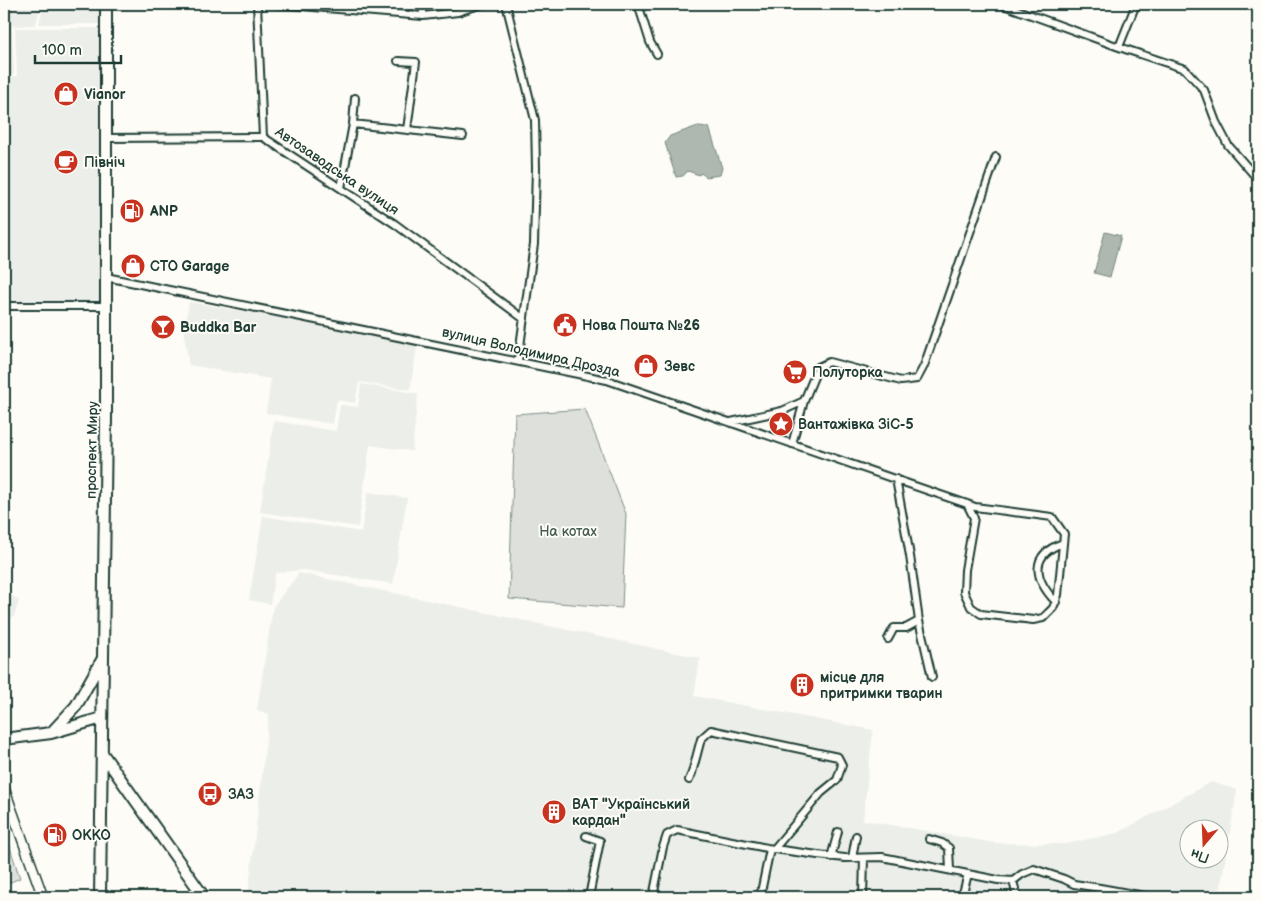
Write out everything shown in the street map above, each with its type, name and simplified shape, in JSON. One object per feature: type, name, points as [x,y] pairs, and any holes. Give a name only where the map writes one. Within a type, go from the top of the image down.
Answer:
[{"type":"main road","name":"проспект Миру","points":[[100,897],[106,306],[106,4]]},
{"type":"main road","points":[[52,732],[76,706],[103,657]]},
{"type":"main road","points":[[4,744],[7,737],[52,732],[102,718]]},
{"type":"main road","points":[[102,753],[204,897]]},
{"type":"main road","points":[[4,788],[43,897]]},
{"type":"street","points":[[257,4],[262,137]]},
{"type":"street","points":[[277,4],[423,16],[458,12],[482,4]]},
{"type":"street","points":[[423,4],[423,16]]},
{"type":"street","points":[[506,4],[536,120],[534,244],[518,362]]},
{"type":"street","points":[[638,4],[650,42],[657,54]]},
{"type":"street","points":[[1001,4],[1185,69],[1204,90],[1216,122],[1228,145],[1255,176]]},
{"type":"street","points":[[1119,47],[1136,4]]},
{"type":"street","points":[[398,61],[416,62],[408,130]]},
{"type":"street","points":[[341,188],[353,124],[355,98]]},
{"type":"street","points":[[353,124],[463,136]]},
{"type":"street","name":"Автозаводська вулиця","points":[[106,138],[262,137],[395,224],[524,319]]},
{"type":"street","points":[[792,444],[804,401],[818,366],[829,362],[901,381],[917,379],[924,366],[996,157]]},
{"type":"street","name":"вулиця Володимира Дрозда","points":[[106,277],[607,380],[967,504],[984,508],[1052,516],[1064,534],[1056,602]]},
{"type":"street","points":[[4,306],[106,306]]},
{"type":"street","points":[[729,422],[782,411],[804,401]]},
{"type":"street","points":[[896,479],[910,556],[919,621],[932,677]]},
{"type":"street","points":[[967,504],[974,518]]},
{"type":"street","points":[[984,508],[974,518],[965,570],[964,592],[971,607],[981,614],[1033,620],[1043,618],[1056,602],[1045,591],[1039,578],[1038,567],[1041,558],[1048,550],[1064,543]]},
{"type":"street","points":[[888,639],[894,628],[906,628],[919,621]]},
{"type":"street","points":[[689,780],[701,738],[710,730],[838,757],[842,765],[837,780],[821,793],[772,849],[760,897]]},
{"type":"street","points":[[654,897],[667,835],[677,830],[772,849],[831,857],[882,857],[1013,881],[1022,874],[1034,869],[1064,878],[1074,884],[1150,897]]},
{"type":"street","points":[[831,857],[838,832]]},
{"type":"street","points":[[586,836],[600,841],[589,897]]},
{"type":"street","points":[[852,858],[856,836]]},
{"type":"street","points":[[929,839],[942,843],[949,848],[950,870]]},
{"type":"street","points":[[863,897],[864,858]]},
{"type":"street","points":[[961,896],[968,874]]},
{"type":"street","points":[[1013,881],[1015,897]]},
{"type":"street","points":[[1098,897],[1100,888]]},
{"type":"shaded area","points":[[4,4],[42,4],[35,25],[12,26],[14,75],[4,75]]},
{"type":"shaded area","points":[[44,4],[101,4],[101,24],[39,24]]},
{"type":"shaded area","points":[[15,28],[99,28],[99,303],[4,303],[4,78],[17,76]]},
{"type":"shaded area","points":[[698,126],[709,127],[722,168],[720,175],[706,177],[701,173],[699,175],[688,171],[683,176],[676,177],[665,143],[670,136]]},
{"type":"shaded area","points":[[1105,232],[1121,236],[1110,277],[1094,273]]},
{"type":"shaded area","points":[[189,302],[418,341],[410,390],[359,382],[355,403],[337,400],[333,424],[266,413],[271,379],[189,365],[184,335]]},
{"type":"shaded area","points":[[361,384],[418,394],[412,451],[370,445],[358,527],[260,512],[274,421],[336,431],[340,405],[358,407]]},
{"type":"shaded area","points":[[368,492],[407,498],[393,584],[304,570],[275,573],[270,604],[249,600],[263,516],[361,532]]},
{"type":"shaded area","points":[[299,573],[700,658],[694,696],[873,730],[863,820],[995,843],[1065,844],[1118,833],[1211,782],[1237,790],[1230,832],[1230,818],[1180,818],[1180,868],[1224,868],[1219,897],[248,897],[269,714],[257,710],[273,607]]},
{"type":"shaded area","points":[[4,590],[19,601],[14,616],[4,621]]},
{"type":"green space","name":"На котах","points":[[585,409],[626,514],[622,608],[509,599],[515,414]]},
{"type":"green space","points":[[4,819],[20,878],[4,885]]},
{"type":"place","name":"Vianor","points":[[66,94]]},
{"type":"place","name":"Північ","points":[[66,162]]},
{"type":"place","name":"ANP","points":[[132,211]]},
{"type":"place","name":"СТО Garage","points":[[133,266]]},
{"type":"place","name":"Нова Пошта №26","points":[[565,325]]},
{"type":"place","name":"Buddka Bar","points":[[163,327]]},
{"type":"place","name":"Зевс","points":[[646,366]]},
{"type":"place","name":"Полуторка","points":[[795,372]]},
{"type":"place","name":"Вантажівка ЗіС-5","points":[[781,424]]},
{"type":"place","name":"місце для притримки тварин","points":[[802,685]]},
{"type":"place","name":"ЗАЗ","points":[[210,794]]},
{"type":"place","name":"ВАТ \"Український кардан\"","points":[[554,812]]},
{"type":"place","name":"ОККО","points":[[55,835]]}]
